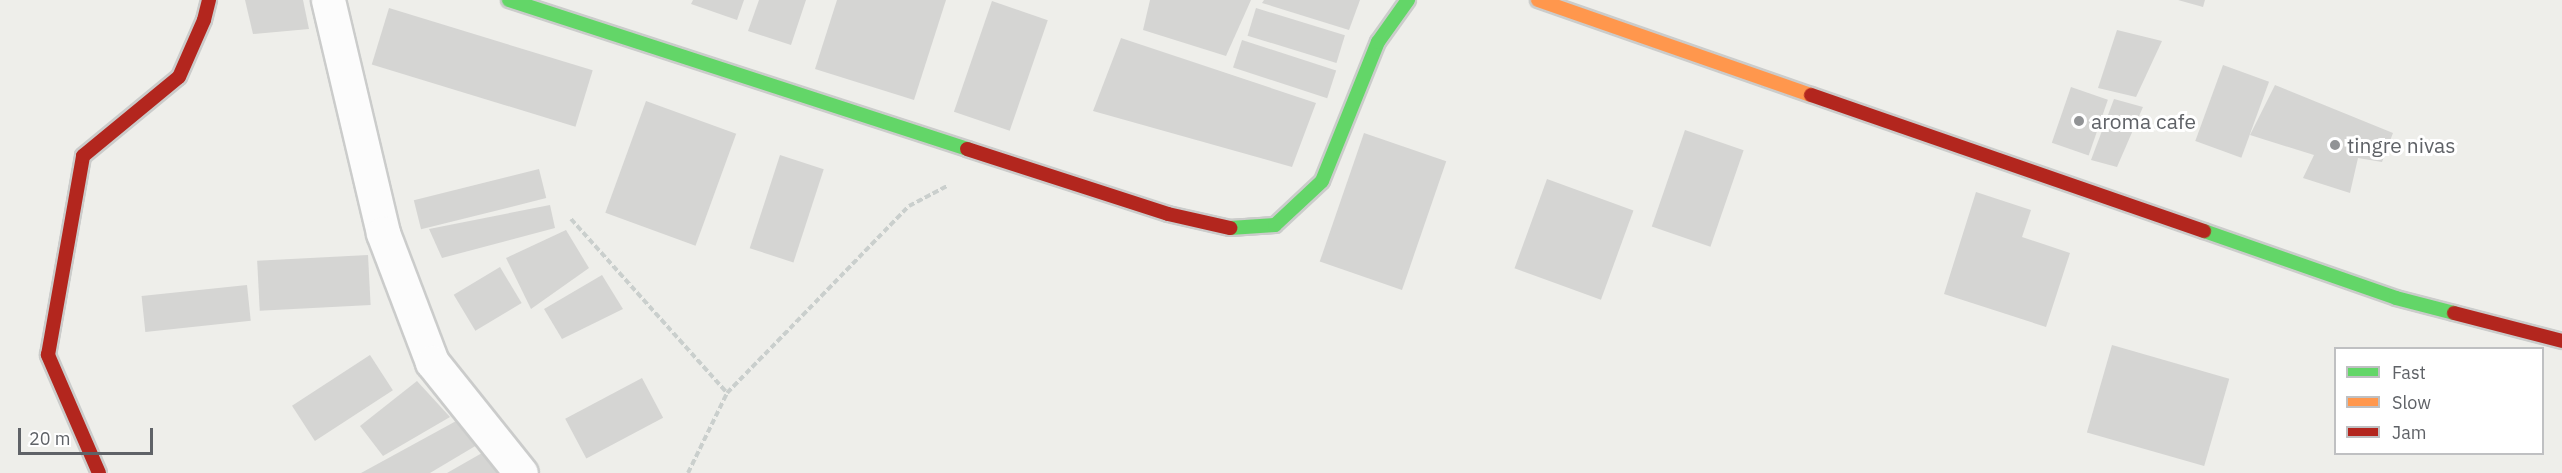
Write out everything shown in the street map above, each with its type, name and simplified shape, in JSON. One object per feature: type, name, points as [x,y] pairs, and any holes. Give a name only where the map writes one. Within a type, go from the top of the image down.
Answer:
[{"type":"street","points":[[99,473],[48,355],[83,156],[179,76],[204,20],[209,0]]},
{"type":"street","points":[[328,0],[383,232],[432,362],[521,473]]},
{"type":"street","points":[[508,0],[1168,214],[1226,228],[1275,225],[1322,181],[1378,42],[1408,0]]},
{"type":"street","points":[[1538,0],[2396,298],[2562,341]]},
{"type":"path","points":[[688,473],[727,393],[909,206],[998,159]]},
{"type":"path","points":[[571,219],[727,393]]},
{"type":"building","points":[[245,0],[303,0],[309,29],[253,34]]},
{"type":"building","points":[[693,0],[744,0],[737,20],[691,4]]},
{"type":"building","points":[[759,0],[806,0],[791,45],[748,31]]},
{"type":"building","points":[[837,0],[946,0],[914,100],[815,69]]},
{"type":"building","points":[[1150,0],[1251,0],[1226,56],[1143,30]]},
{"type":"building","points":[[1264,0],[1360,0],[1349,30],[1262,3]]},
{"type":"building","points":[[2178,0],[2205,0],[2203,7]]},
{"type":"building","points":[[992,1],[1048,20],[1010,131],[954,112]]},
{"type":"building","points":[[389,8],[593,70],[575,127],[372,64]]},
{"type":"building","points":[[1256,8],[1345,35],[1336,63],[1248,36]]},
{"type":"building","points":[[2117,30],[2162,41],[2136,97],[2098,88]]},
{"type":"building","points":[[1121,38],[1316,103],[1292,167],[1093,111]]},
{"type":"building","points":[[1242,40],[1336,71],[1327,98],[1233,68]]},
{"type":"building","points":[[2223,65],[2269,82],[2241,158],[2195,141]]},
{"type":"building","name":"tingre nivas","points":[[2275,85],[2393,133],[2382,162],[2358,158],[2350,193],[2303,178],[2314,155],[2250,135]]},
{"type":"building","name":"aroma cafe","points":[[2071,87],[2108,100],[2089,155],[2052,143]]},
{"type":"building","points":[[2114,99],[2143,107],[2117,167],[2091,160]]},
{"type":"building","points":[[646,101],[736,134],[696,246],[605,213]]},
{"type":"building","points":[[1685,130],[1744,150],[1710,247],[1652,226]]},
{"type":"building","points":[[1364,133],[1446,161],[1402,290],[1320,262]]},
{"type":"building","points":[[780,155],[824,169],[793,262],[750,248]]},
{"type":"building","points":[[539,169],[546,198],[421,229],[414,200]]},
{"type":"building","points":[[1547,179],[1633,210],[1601,300],[1515,268]]},
{"type":"building","points":[[1976,192],[2031,210],[2022,237],[2070,253],[2046,327],[1944,294]]},
{"type":"building","points":[[550,205],[555,228],[442,258],[429,229]]},
{"type":"building","points":[[566,230],[589,268],[531,309],[506,258]]},
{"type":"building","points":[[368,255],[371,305],[260,311],[257,261]]},
{"type":"building","points":[[500,267],[522,303],[475,331],[454,295]]},
{"type":"building","points":[[602,275],[623,309],[562,339],[544,309]]},
{"type":"building","points":[[247,285],[251,321],[145,332],[142,296]]},
{"type":"building","points":[[2112,345],[2229,379],[2204,466],[2087,432]]},
{"type":"building","points":[[370,355],[393,390],[315,441],[292,406]]},
{"type":"building","points":[[642,378],[663,418],[586,459],[565,419]]},
{"type":"building","points":[[417,381],[450,417],[383,456],[360,426]]},
{"type":"building","points":[[458,420],[477,445],[430,473],[361,473]]},
{"type":"building","points":[[489,449],[507,473],[447,473]]},
{"type":"traffic: fast","points":[[509,0],[967,149]]},
{"type":"traffic: fast","points":[[1230,228],[1275,225],[1322,181],[1378,42],[1408,0]]},
{"type":"traffic: fast","points":[[2204,231],[2396,298],[2454,313]]},
{"type":"traffic: slow","points":[[1538,0],[1811,95]]},
{"type":"traffic: jam","points":[[99,473],[48,355],[83,156],[179,77],[204,20],[209,0]]},
{"type":"traffic: jam","points":[[1811,95],[2204,231]]},
{"type":"traffic: jam","points":[[967,149],[1168,214],[1230,228]]},
{"type":"traffic: jam","points":[[2454,313],[2562,341]]},
{"type":"place","name":"aroma cafe","points":[[2079,121]]},
{"type":"place","name":"tingre nivas","points":[[2335,145]]}]
